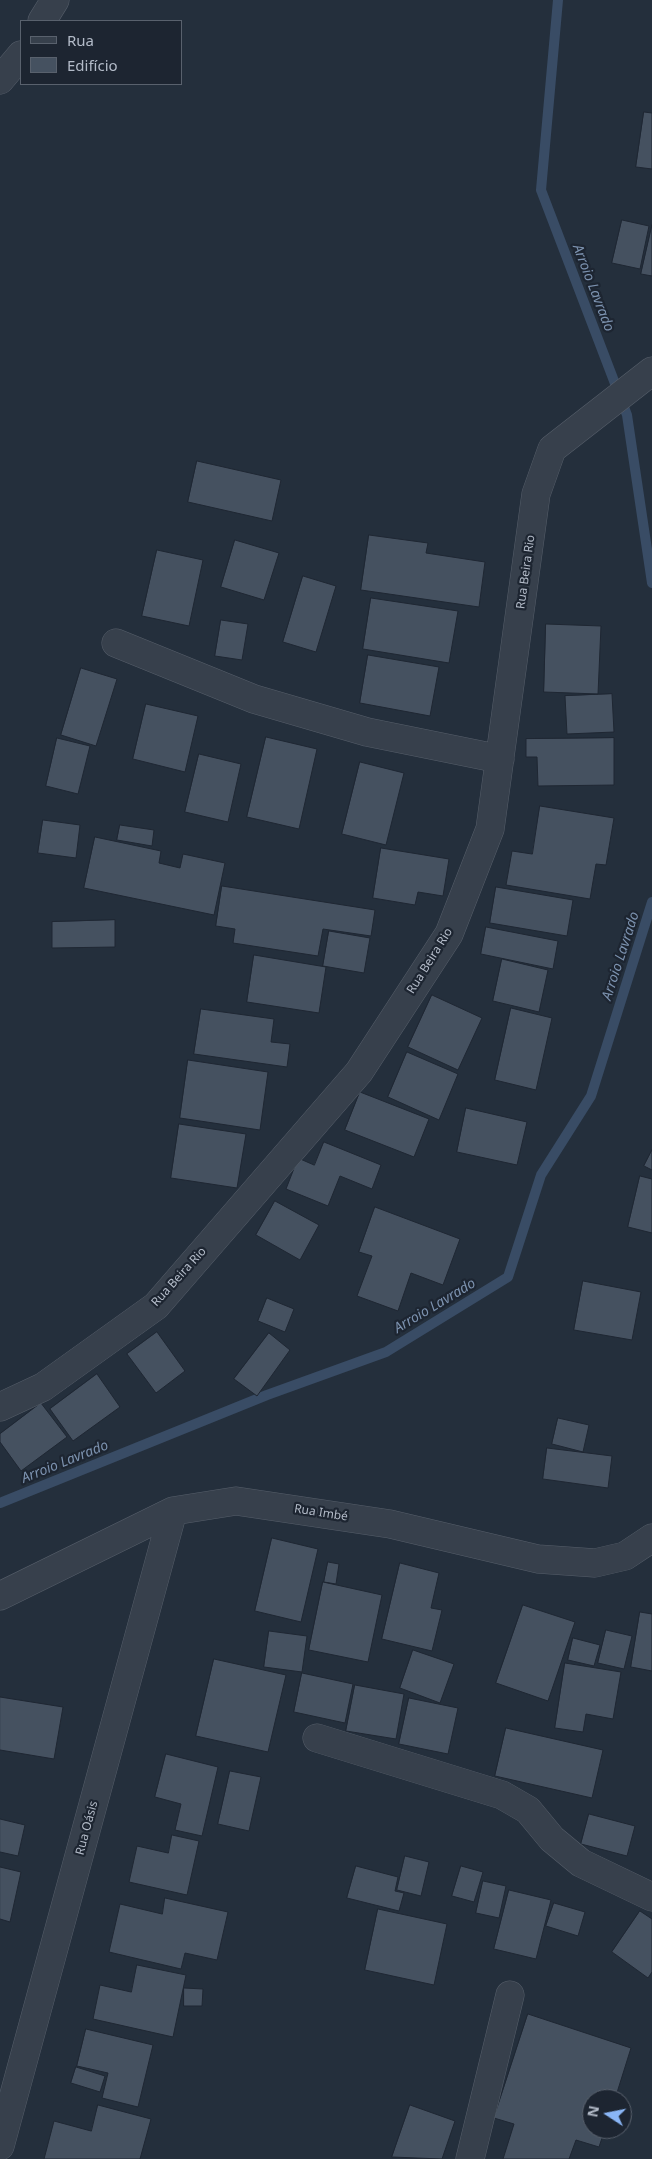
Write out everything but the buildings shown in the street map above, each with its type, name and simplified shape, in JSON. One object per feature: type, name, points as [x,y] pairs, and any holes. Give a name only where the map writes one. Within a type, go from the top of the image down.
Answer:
[{"type":"street","points":[[43,20],[55,0]]},
{"type":"street","points":[[0,80],[20,55]]},
{"type":"street","name":"Rua Beira Rio","points":[[0,1407],[43,1386],[156,1306],[359,1072],[449,934],[490,828],[536,494],[552,449],[646,375]]},
{"type":"street","points":[[116,643],[254,699],[367,732],[500,759]]},
{"type":"street","name":"Rua Imbé","points":[[0,1596],[173,1511],[236,1502],[390,1524],[538,1559],[595,1563],[625,1556],[652,1538]]},
{"type":"street","name":"Rua Oásis","points":[[0,2146],[173,1511]]},
{"type":"street","points":[[317,1738],[502,1795],[528,1810],[552,1839],[581,1863],[652,1897]]},
{"type":"street","points":[[470,2159],[510,1995]]},
{"type":"waterway","name":"Arroio Lavrado","points":[[558,0],[541,190],[627,415],[652,583]]},
{"type":"waterway","name":"Arroio Lavrado","points":[[0,1503],[267,1395],[386,1352],[508,1277],[541,1175],[591,1096],[652,902]]}]
